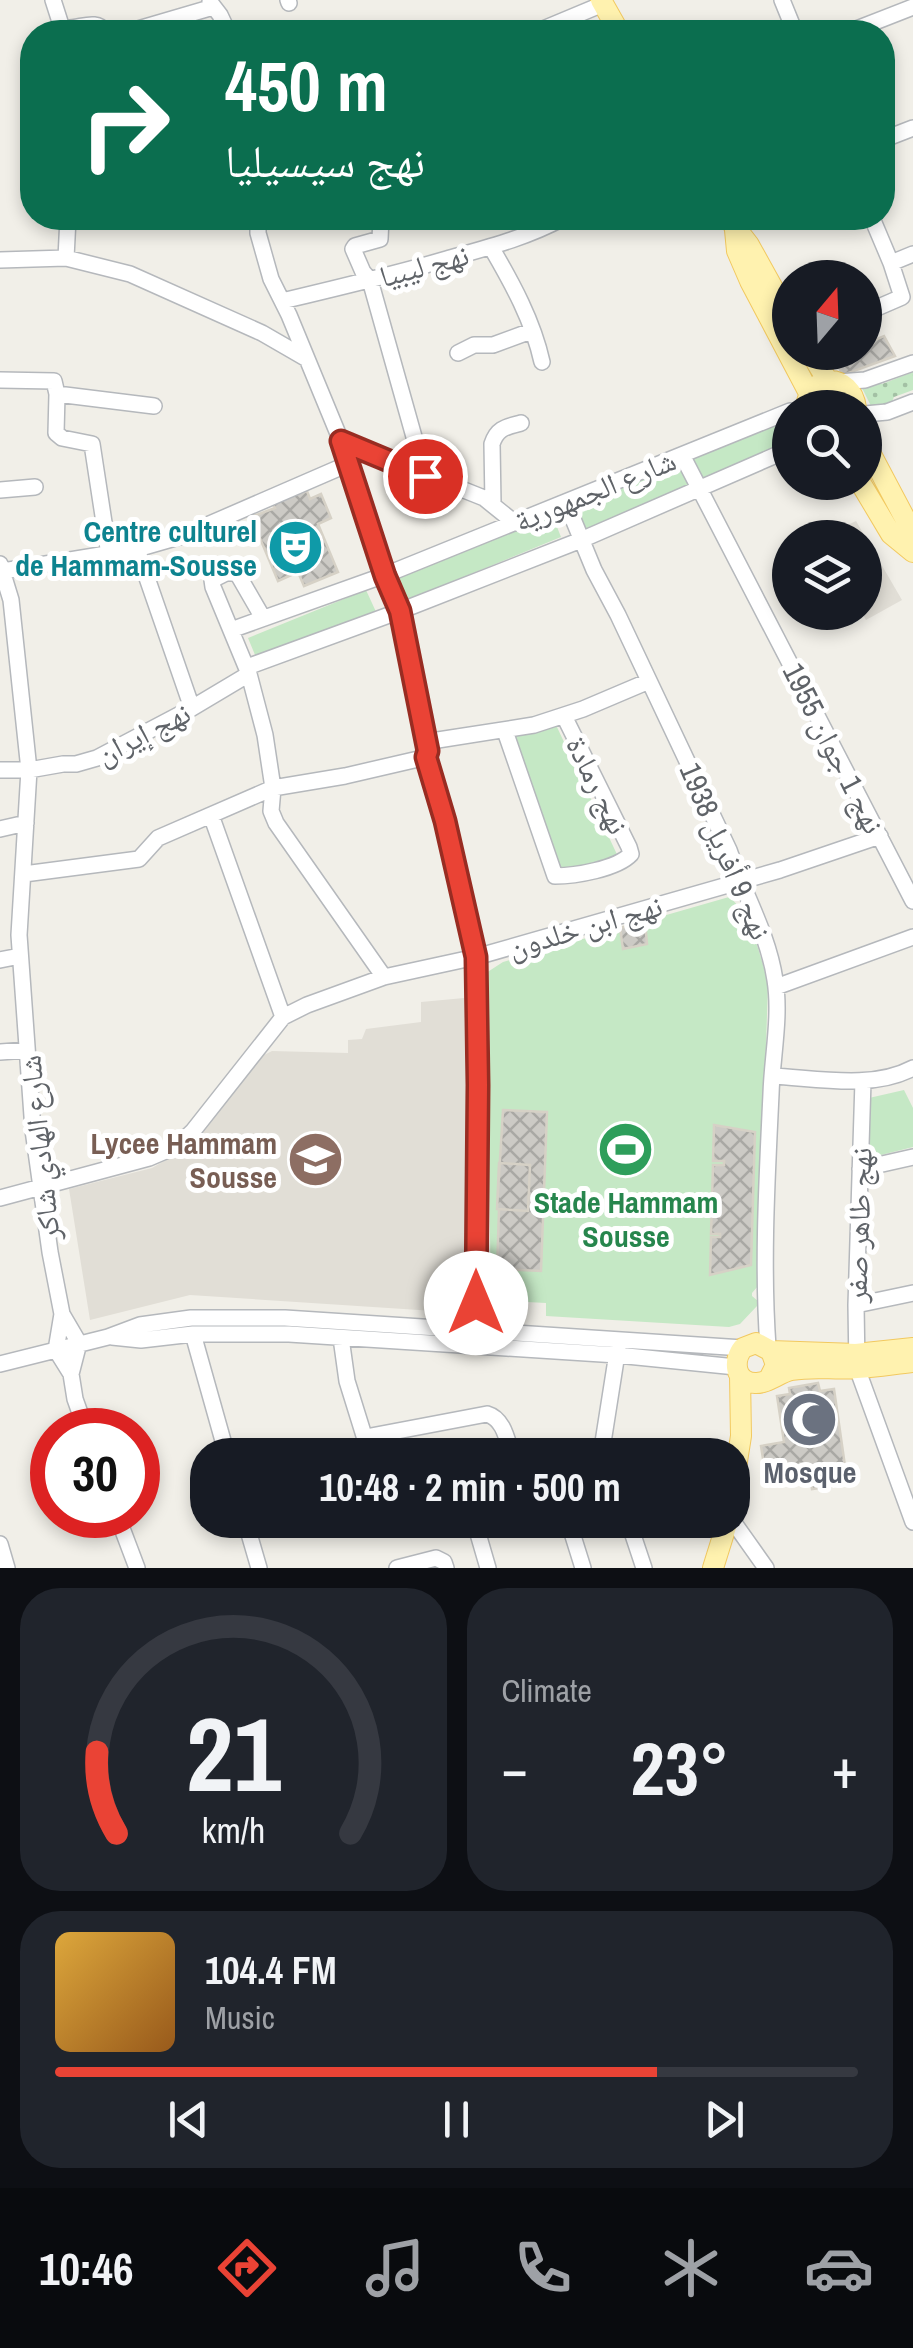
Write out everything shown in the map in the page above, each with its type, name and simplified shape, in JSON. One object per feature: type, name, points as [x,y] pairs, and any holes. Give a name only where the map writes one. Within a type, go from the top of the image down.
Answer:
[{"type":"main road","points":[[733,230],[737,251],[796,390]]},
{"type":"main road","points":[[737,230],[772,287]]},
{"type":"main road","points":[[824,370],[848,390]]},
{"type":"main road","points":[[812,390],[833,381]]},
{"type":"main road","points":[[882,476],[908,526],[912,550]]},
{"type":"main road","points":[[871,500],[891,534],[912,550]]},
{"type":"main road","points":[[751,1355],[754,1384],[790,1370],[913,1348]]},
{"type":"main road","points":[[751,1355],[913,1362]]},
{"type":"main road","points":[[741,1436],[776,1365],[751,1355]]},
{"type":"main road","points":[[741,1436],[751,1355]]},
{"type":"main road","points":[[713,1568],[724,1538]]},
{"type":"street","points":[[562,20],[602,2]]},
{"type":"street","points":[[162,20],[211,3]]},
{"type":"street","points":[[879,20],[913,7]]},
{"type":"street","points":[[66,258],[67,230]]},
{"type":"street","points":[[258,230],[270,278],[341,441],[400,611],[426,750],[476,957],[478,1329]]},
{"type":"street","points":[[380,230],[380,239],[353,250],[370,280],[425,476]]},
{"type":"street","name":"نهج ليبيا","points":[[286,308],[537,230]]},
{"type":"street","points":[[877,230],[902,298],[882,306]]},
{"type":"street","points":[[491,247],[516,291],[542,362]]},
{"type":"street","points":[[891,263],[913,254]]},
{"type":"street","points":[[0,260],[66,258],[130,274],[306,358]]},
{"type":"street","points":[[266,336],[286,308]]},
{"type":"street","points":[[458,352],[531,331]]},
{"type":"street","points":[[833,381],[865,380],[913,363]]},
{"type":"street","points":[[0,380],[55,383],[56,432],[62,438],[92,444],[109,555]]},
{"type":"street","points":[[57,394],[154,406]]},
{"type":"street","points":[[882,412],[913,402]]},
{"type":"street","name":"شارع الجمهورية","points":[[231,630],[385,576],[772,418]]},
{"type":"street","points":[[493,504],[495,435],[500,429],[521,422]]},
{"type":"street","points":[[341,441],[473,494],[493,504],[515,523]]},
{"type":"street","name":"نهج 1 جوان 1955","points":[[682,455],[913,901]]},
{"type":"street","name":"شارع الجمهورية","points":[[248,670],[581,540],[772,457]]},
{"type":"street","points":[[2,567],[137,550],[203,528],[348,464]]},
{"type":"street","points":[[0,490],[35,488]]},
{"type":"street","name":"نهج 9 أفريل 1938","points":[[566,502],[729,850],[770,952],[776,986],[776,1026],[765,1304],[751,1355]]},
{"type":"street","points":[[137,550],[192,708]]},
{"type":"street","name":"شارع الهادي شاكر","points":[[2,567],[11,600],[28,770],[19,914],[34,1130],[62,1314],[79,1343]]},
{"type":"street","points":[[264,618],[238,573],[222,574],[212,582],[248,670],[265,735],[273,788],[271,810],[276,822],[384,977]]},
{"type":"street","name":"نهج إيران","points":[[0,770],[28,770],[97,758],[192,708],[248,670]]},
{"type":"street","points":[[24,874],[139,859],[158,838],[273,788],[345,776],[426,750],[564,716],[650,681]]},
{"type":"street","name":"نهج رمادة","points":[[505,731],[555,876],[588,872],[620,862],[631,854],[564,716]]},
{"type":"street","points":[[210,815],[283,1017]]},
{"type":"street","points":[[0,828],[26,824]]},
{"type":"street","name":"نهج ابن خلدون","points":[[0,1198],[149,1158],[177,1146],[283,1017],[307,1005],[384,977],[476,957],[740,882],[880,836]]},
{"type":"street","points":[[776,986],[913,938]]},
{"type":"street","points":[[0,960],[20,956]]},
{"type":"street","points":[[0,1052],[27,1050]]},
{"type":"street","points":[[772,1076],[863,1081],[909,1070],[913,1088]]},
{"type":"street","name":"نهج طاهر صفر","points":[[863,1081],[857,1361],[913,1522]]},
{"type":"street","points":[[860,1169],[913,1157]]},
{"type":"street","points":[[856,1305],[913,1293]]},
{"type":"street","name":"شارع الهادي شاكر","points":[[56,1350],[62,1314]]},
{"type":"street","points":[[0,1364],[140,1324],[191,1318],[285,1318],[478,1329],[618,1347]]},
{"type":"street","points":[[108,1336],[141,1340],[193,1334],[289,1334],[751,1355]]},
{"type":"street","points":[[193,1334],[222,1438]]},
{"type":"street","points":[[341,1338],[346,1381],[364,1438]]},
{"type":"street","points":[[78,1408],[71,1374],[79,1343]]},
{"type":"street","points":[[604,1438],[618,1347]]},
{"type":"street","points":[[56,1350],[71,1374]]},
{"type":"street","points":[[370,1436],[486,1414],[501,1425],[506,1438]]},
{"type":"street","points":[[126,1538],[137,1568]]},
{"type":"street","points":[[250,1538],[259,1568]]},
{"type":"street","points":[[479,1538],[488,1568]]},
{"type":"street","points":[[573,1538],[582,1568]]},
{"type":"street","points":[[634,1538],[644,1568]]},
{"type":"street","points":[[744,1538],[766,1568]]},
{"type":"street","points":[[0,1544],[7,1568]]},
{"type":"street","points":[[397,1568],[440,1558],[446,1568]]},
{"type":"shaded area","points":[[882,566],[902,600],[882,611]]},
{"type":"shaded area","name":"Lycee Hammam Sousse","points":[[464,998],[465,1313],[190,1295],[90,1320],[69,1189],[152,1168],[180,1152],[256,1059],[272,1051],[348,1053],[348,1040],[362,1039],[366,1029],[421,1022],[421,1002]]},
{"type":"green space","points":[[913,372],[913,390],[894,397],[890,406],[882,409],[882,390],[862,388]]},
{"type":"green space","points":[[772,425],[772,452],[702,481],[691,457]]},
{"type":"green space","points":[[676,451],[691,485],[576,539],[552,501]]},
{"type":"green space","points":[[551,512],[561,537],[400,603],[392,578]]},
{"type":"green space","points":[[366,590],[377,614],[258,662],[248,638]]},
{"type":"green space","points":[[556,725],[622,865],[562,880],[511,733]]},
{"type":"green space","name":"Stade Hammam Sousse","points":[[729,897],[749,925],[768,985],[758,1286],[752,1293],[757,1306],[740,1324],[729,1327],[546,1316],[546,1303],[491,1300],[486,973],[503,962]]},
{"type":"green space","points":[[904,1090],[913,1108],[913,1147],[869,1158],[869,1098]]},
{"type":"building","points":[[882,337],[895,356],[882,361]]},
{"type":"building","name":"Centre culturel de Hammam-Sousse","points":[[307,491],[310,499],[321,494],[331,518],[318,524],[338,572],[304,586],[298,572],[278,581],[251,517],[275,508],[272,502]]},
{"type":"building","points":[[645,921],[647,944],[623,949],[620,928]]},
{"type":"building","points":[[503,1110],[547,1112],[541,1271],[497,1269]]},
{"type":"building","points":[[714,1125],[755,1132],[751,1265],[710,1275],[711,1237],[720,1237],[711,1234],[713,1165],[724,1165],[724,1161],[713,1161]]},
{"type":"building","points":[[499,1163],[530,1165],[528,1211],[497,1209]]},
{"type":"building","points":[[490,1271],[506,1273],[505,1301],[491,1300]]},
{"type":"building","name":"Mosque","points":[[818,1383],[820,1391],[834,1389],[846,1473],[841,1474],[843,1485],[812,1489],[810,1477],[767,1484],[761,1446],[784,1442],[777,1396],[790,1394],[789,1388]]},
{"type":"place","name":"Centre culturel de Hammam-Sousse","points":[[296,548]]},
{"type":"place","name":"Stade Hammam Sousse","points":[[626,1149]]},
{"type":"place","name":"Lycee Hammam Sousse","points":[[316,1160]]},
{"type":"place","name":"Mosque","points":[[810,1419]]},
{"type":"route","points":[[425,476],[341,441],[400,611],[428,751],[426,757],[476,957],[476,1303]]}]
